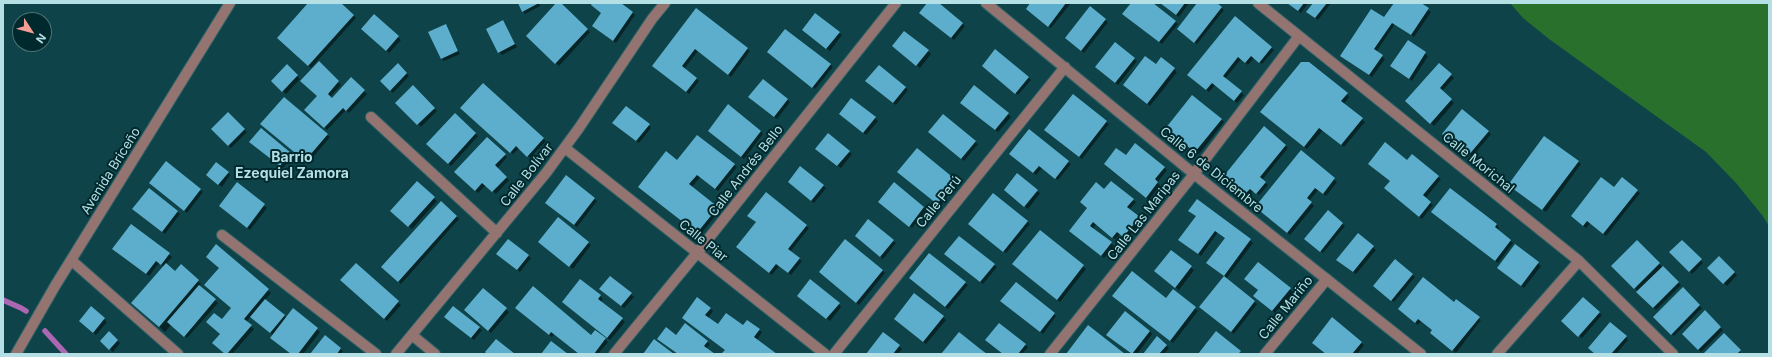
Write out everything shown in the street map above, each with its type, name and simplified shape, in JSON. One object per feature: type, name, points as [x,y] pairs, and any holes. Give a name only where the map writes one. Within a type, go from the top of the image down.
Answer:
[{"type":"street","name":"Avenida Briceño","points":[[16,354],[71,260],[230,3]]},
{"type":"street","name":"Calle Bolívar","points":[[396,354],[497,233],[565,148],[652,19],[665,3]]},
{"type":"street","name":"Calle Andrés Bello","points":[[614,354],[697,253],[896,3]]},
{"type":"street","name":"Calle 6 de Diciembre","points":[[986,3],[1194,174],[1421,354]]},
{"type":"street","name":"Calle Morichal","points":[[1258,3],[1579,261],[1673,354]]},
{"type":"street","name":"Calle Las Maripas","points":[[1050,354],[1194,174],[1299,36]]},
{"type":"street","name":"Calle Perú","points":[[834,354],[1065,67]]},
{"type":"street","points":[[371,117],[497,233]]},
{"type":"street","name":"Calle Piar","points":[[565,148],[825,354]]},
{"type":"street","points":[[222,236],[376,354]]},
{"type":"street","points":[[71,260],[178,354]]},
{"type":"street","points":[[1496,354],[1579,261]]},
{"type":"street","name":"Calle Mariño","points":[[1265,354],[1327,279]]},
{"type":"street","points":[[412,335],[435,354]]},
{"type":"green space","points":[[1510,3],[1769,3],[1769,226],[1736,183],[1706,152],[1549,39],[1523,18]]},
{"type":"building","points":[[308,3],[341,3],[354,15],[308,66],[277,38]]},
{"type":"building","points":[[518,3],[539,3],[522,12]]},
{"type":"building","points":[[556,3],[561,3],[588,29],[555,64],[526,36]]},
{"type":"building","points":[[592,3],[621,3],[633,12],[613,41],[592,26],[601,13],[591,5]]},
{"type":"building","points":[[927,3],[939,3],[963,23],[951,38],[919,13]]},
{"type":"building","points":[[1030,3],[1066,3],[1048,27],[1026,9]]},
{"type":"building","points":[[1131,3],[1153,3],[1176,21],[1159,42],[1122,14]]},
{"type":"building","points":[[1160,3],[1185,3],[1176,15]]},
{"type":"building","points":[[1197,3],[1217,3],[1222,7],[1194,43],[1177,29]]},
{"type":"building","points":[[1287,3],[1304,3],[1298,11]]},
{"type":"building","points":[[1313,3],[1327,3],[1315,18],[1306,12]]},
{"type":"building","points":[[1394,3],[1421,3],[1429,8],[1411,35],[1392,23],[1374,49],[1383,55],[1369,75],[1340,56],[1371,9],[1384,17]]},
{"type":"building","points":[[1090,6],[1106,19],[1081,51],[1065,38]]},
{"type":"building","points":[[696,8],[748,48],[728,75],[695,49],[682,66],[697,78],[686,92],[652,66]]},
{"type":"building","points":[[815,13],[840,32],[826,49],[802,30]]},
{"type":"building","points":[[374,14],[399,36],[386,51],[361,29]]},
{"type":"building","points":[[1235,16],[1272,47],[1259,63],[1251,56],[1245,63],[1238,57],[1223,76],[1242,91],[1234,101],[1212,83],[1206,90],[1187,75]]},
{"type":"building","points":[[503,20],[515,44],[498,53],[486,29]]},
{"type":"building","points":[[446,24],[458,51],[441,59],[428,32]]},
{"type":"building","points":[[785,29],[831,64],[812,88],[767,52]]},
{"type":"building","points":[[904,31],[929,50],[916,66],[892,46]]},
{"type":"building","points":[[1408,40],[1426,52],[1409,79],[1390,66]]},
{"type":"building","points":[[1115,42],[1135,58],[1115,83],[1095,67]]},
{"type":"building","points":[[995,49],[1029,77],[1015,94],[982,66]]},
{"type":"building","points":[[1145,56],[1156,64],[1161,57],[1175,68],[1147,104],[1123,85]]},
{"type":"building","points":[[319,61],[339,81],[328,94],[332,98],[351,77],[365,90],[346,111],[343,108],[324,128],[304,110],[317,96],[300,81]]},
{"type":"building","points":[[1301,62],[1309,62],[1348,93],[1341,101],[1363,118],[1341,145],[1319,128],[1304,147],[1260,112]]},
{"type":"building","points":[[398,63],[407,73],[390,91],[380,81]]},
{"type":"building","points":[[1439,63],[1452,74],[1440,88],[1452,99],[1430,124],[1405,101]]},
{"type":"building","points":[[287,64],[298,75],[282,92],[271,81]]},
{"type":"building","points":[[879,65],[906,87],[893,103],[865,81]]},
{"type":"building","points":[[763,79],[788,99],[774,117],[748,97]]},
{"type":"building","points":[[483,83],[544,138],[527,157],[516,146],[510,153],[460,108]]},
{"type":"building","points":[[413,85],[435,108],[417,125],[395,103]]},
{"type":"building","points":[[974,85],[1009,113],[995,130],[960,103]]},
{"type":"building","points":[[1073,94],[1107,121],[1079,157],[1044,130]]},
{"type":"building","points":[[1192,95],[1222,119],[1195,152],[1165,129]]},
{"type":"building","points":[[284,97],[328,134],[305,161],[260,124]]},
{"type":"building","points":[[851,98],[876,117],[863,133],[839,114]]},
{"type":"building","points":[[728,104],[761,131],[741,157],[708,131]]},
{"type":"building","points":[[626,106],[650,124],[636,141],[612,123]]},
{"type":"building","points":[[1462,109],[1489,131],[1468,156],[1442,134]]},
{"type":"building","points":[[228,112],[245,129],[228,146],[211,129]]},
{"type":"building","points":[[455,113],[476,133],[448,164],[426,144]]},
{"type":"building","points":[[943,114],[976,141],[961,159],[928,132]]},
{"type":"building","points":[[1264,126],[1286,145],[1260,177],[1266,182],[1256,194],[1250,189],[1245,194],[1223,177]]},
{"type":"building","points":[[261,128],[291,153],[280,166],[249,142]]},
{"type":"building","points":[[1029,129],[1069,161],[1055,179],[1039,166],[1033,173],[1009,154]]},
{"type":"building","points":[[828,133],[850,151],[837,166],[815,149]]},
{"type":"building","points":[[697,135],[735,164],[715,189],[697,175],[689,184],[718,207],[697,233],[638,187],[666,151],[677,160]]},
{"type":"building","points":[[1544,136],[1579,161],[1542,210],[1508,185]]},
{"type":"building","points":[[487,137],[506,154],[495,165],[507,177],[492,192],[482,183],[475,191],[454,172]]},
{"type":"building","points":[[1385,142],[1407,160],[1412,154],[1439,176],[1423,195],[1431,202],[1419,217],[1384,188],[1390,181],[1368,164]]},
{"type":"building","points":[[1135,143],[1165,167],[1155,179],[1158,182],[1146,198],[1104,164],[1116,148],[1126,155]]},
{"type":"building","points":[[917,148],[956,180],[937,204],[897,172]]},
{"type":"building","points":[[1301,150],[1335,178],[1323,194],[1315,188],[1307,198],[1312,202],[1287,233],[1255,207]]},
{"type":"building","points":[[166,161],[201,189],[184,211],[149,183]]},
{"type":"building","points":[[216,162],[229,172],[218,185],[206,175]]},
{"type":"building","points":[[800,166],[824,185],[811,201],[788,182]]},
{"type":"building","points":[[1017,173],[1038,190],[1024,207],[1004,190]]},
{"type":"building","points":[[566,175],[595,198],[574,225],[545,203]]},
{"type":"building","points":[[1601,177],[1614,187],[1622,177],[1638,190],[1603,234],[1587,221],[1583,226],[1571,216]]},
{"type":"building","points":[[417,181],[435,197],[408,227],[390,211]]},
{"type":"building","points":[[1111,181],[1134,199],[1127,207],[1140,217],[1123,237],[1117,232],[1112,238],[1093,222],[1090,226],[1112,242],[1101,256],[1069,231],[1087,208],[1080,202],[1096,182],[1104,189]]},
{"type":"building","points":[[237,182],[265,204],[247,228],[219,206]]},
{"type":"building","points":[[894,182],[924,207],[909,227],[878,202]]},
{"type":"building","points":[[149,188],[178,211],[162,232],[132,209]]},
{"type":"building","points":[[1450,188],[1497,224],[1495,227],[1511,240],[1495,261],[1431,212]]},
{"type":"building","points":[[766,192],[807,225],[788,249],[800,258],[788,273],[776,264],[769,273],[736,247],[756,222],[747,216]]},
{"type":"building","points":[[993,193],[1028,221],[1003,252],[968,224]]},
{"type":"building","points":[[1197,199],[1251,239],[1224,276],[1206,263],[1225,238],[1215,231],[1198,254],[1178,240],[1196,216],[1188,211]]},
{"type":"building","points":[[441,201],[457,216],[398,282],[381,267]]},
{"type":"building","points":[[1328,210],[1343,223],[1320,252],[1304,239]]},
{"type":"building","points":[[558,217],[589,242],[569,267],[538,242]]},
{"type":"building","points":[[868,219],[894,240],[880,257],[855,236]]},
{"type":"building","points":[[131,224],[170,253],[161,265],[156,261],[146,274],[112,249]]},
{"type":"building","points":[[1040,230],[1084,265],[1057,300],[1012,264]]},
{"type":"building","points":[[1358,233],[1374,246],[1353,272],[1336,260]]},
{"type":"building","points":[[959,236],[995,264],[980,282],[944,254]]},
{"type":"building","points":[[508,239],[529,255],[517,270],[496,254]]},
{"type":"building","points":[[845,239],[883,270],[856,303],[819,272]]},
{"type":"building","points":[[1637,240],[1660,263],[1634,289],[1611,266]]},
{"type":"building","points":[[1682,240],[1702,259],[1689,272],[1669,252]]},
{"type":"building","points":[[216,244],[269,289],[244,319],[252,325],[227,354],[212,343],[220,334],[206,322],[214,313],[222,319],[231,308],[204,285],[219,268],[206,257]]},
{"type":"building","points":[[1515,244],[1539,262],[1521,286],[1497,268]]},
{"type":"building","points":[[1171,250],[1192,266],[1175,288],[1154,271]]},
{"type":"building","points":[[929,253],[966,282],[945,307],[909,278]]},
{"type":"building","points":[[1719,256],[1735,272],[1723,284],[1707,268]]},
{"type":"building","points":[[1395,259],[1413,274],[1391,301],[1373,286]]},
{"type":"building","points":[[1258,262],[1291,288],[1272,311],[1253,296],[1258,290],[1244,279]]},
{"type":"building","points":[[166,263],[175,271],[181,264],[199,280],[159,327],[131,303]]},
{"type":"building","points":[[356,263],[399,301],[384,319],[340,280]]},
{"type":"building","points":[[1663,266],[1679,282],[1653,308],[1636,292]]},
{"type":"building","points":[[1132,271],[1166,298],[1173,289],[1196,307],[1170,341],[1112,296]]},
{"type":"building","points":[[610,276],[632,293],[621,306],[599,289]]},
{"type":"building","points":[[1224,276],[1255,301],[1231,332],[1199,307]]},
{"type":"building","points":[[1423,277],[1454,302],[1456,299],[1480,317],[1452,351],[1430,333],[1432,330],[1418,319],[1415,323],[1398,309]]},
{"type":"building","points":[[580,279],[601,295],[598,299],[623,318],[607,338],[562,302]]},
{"type":"building","points":[[810,279],[840,303],[826,319],[797,296]]},
{"type":"building","points":[[1016,282],[1055,313],[1040,332],[1000,301]]},
{"type":"building","points":[[199,285],[216,299],[184,337],[167,322]]},
{"type":"building","points":[[533,286],[591,335],[595,330],[606,338],[594,354],[579,354],[551,332],[549,335],[515,308]]},
{"type":"building","points":[[1683,287],[1700,305],[1671,335],[1653,317]]},
{"type":"building","points":[[483,288],[507,308],[488,331],[464,310]]},
{"type":"building","points":[[914,293],[944,316],[923,342],[894,319]]},
{"type":"building","points":[[697,297],[711,308],[705,315],[718,324],[726,313],[743,325],[747,320],[760,329],[754,337],[777,354],[721,354],[725,350],[682,318]]},
{"type":"building","points":[[1583,297],[1600,312],[1578,337],[1561,321]]},
{"type":"building","points":[[265,299],[285,315],[270,333],[250,317]]},
{"type":"building","points":[[91,306],[105,318],[93,333],[79,321]]},
{"type":"building","points":[[453,306],[480,327],[471,338],[444,317]]},
{"type":"building","points":[[293,308],[318,328],[298,354],[291,354],[270,338]]},
{"type":"building","points":[[1705,310],[1721,327],[1698,350],[1682,334]]},
{"type":"building","points":[[1125,311],[1150,331],[1132,354],[1106,335]]},
{"type":"building","points":[[1332,317],[1362,342],[1352,354],[1326,354],[1312,343]]},
{"type":"building","points":[[1610,322],[1627,336],[1611,354],[1595,354],[1588,348]]},
{"type":"building","points":[[685,323],[708,341],[704,346],[715,354],[678,354],[657,339],[666,327],[676,335]]},
{"type":"building","points":[[999,323],[1026,344],[1018,354],[1003,354],[985,340]]},
{"type":"building","points":[[1088,325],[1125,354],[1066,354]]},
{"type":"building","points":[[109,331],[118,340],[109,350],[100,341]]},
{"type":"building","points":[[1216,331],[1241,351],[1238,354],[1198,354]]},
{"type":"building","points":[[883,332],[900,345],[893,354],[866,354]]},
{"type":"building","points":[[959,332],[979,348],[987,354],[941,354]]},
{"type":"building","points":[[1724,333],[1741,350],[1737,354],[1703,354]]},
{"type":"building","points":[[325,335],[341,348],[337,354],[310,354]]},
{"type":"building","points":[[1157,336],[1167,345],[1159,354],[1143,354]]},
{"type":"building","points":[[496,339],[515,354],[487,354],[485,352]]},
{"type":"building","points":[[654,339],[674,354],[643,354]]},
{"type":"building","points":[[551,341],[568,354],[541,354]]},
{"type":"waterway","points":[[3,300],[26,311]]},
{"type":"waterway","points":[[45,331],[66,354]]},
{"type":"district","name":"Barrio Ezequiel Zamora","points":[[292,166]]}]
